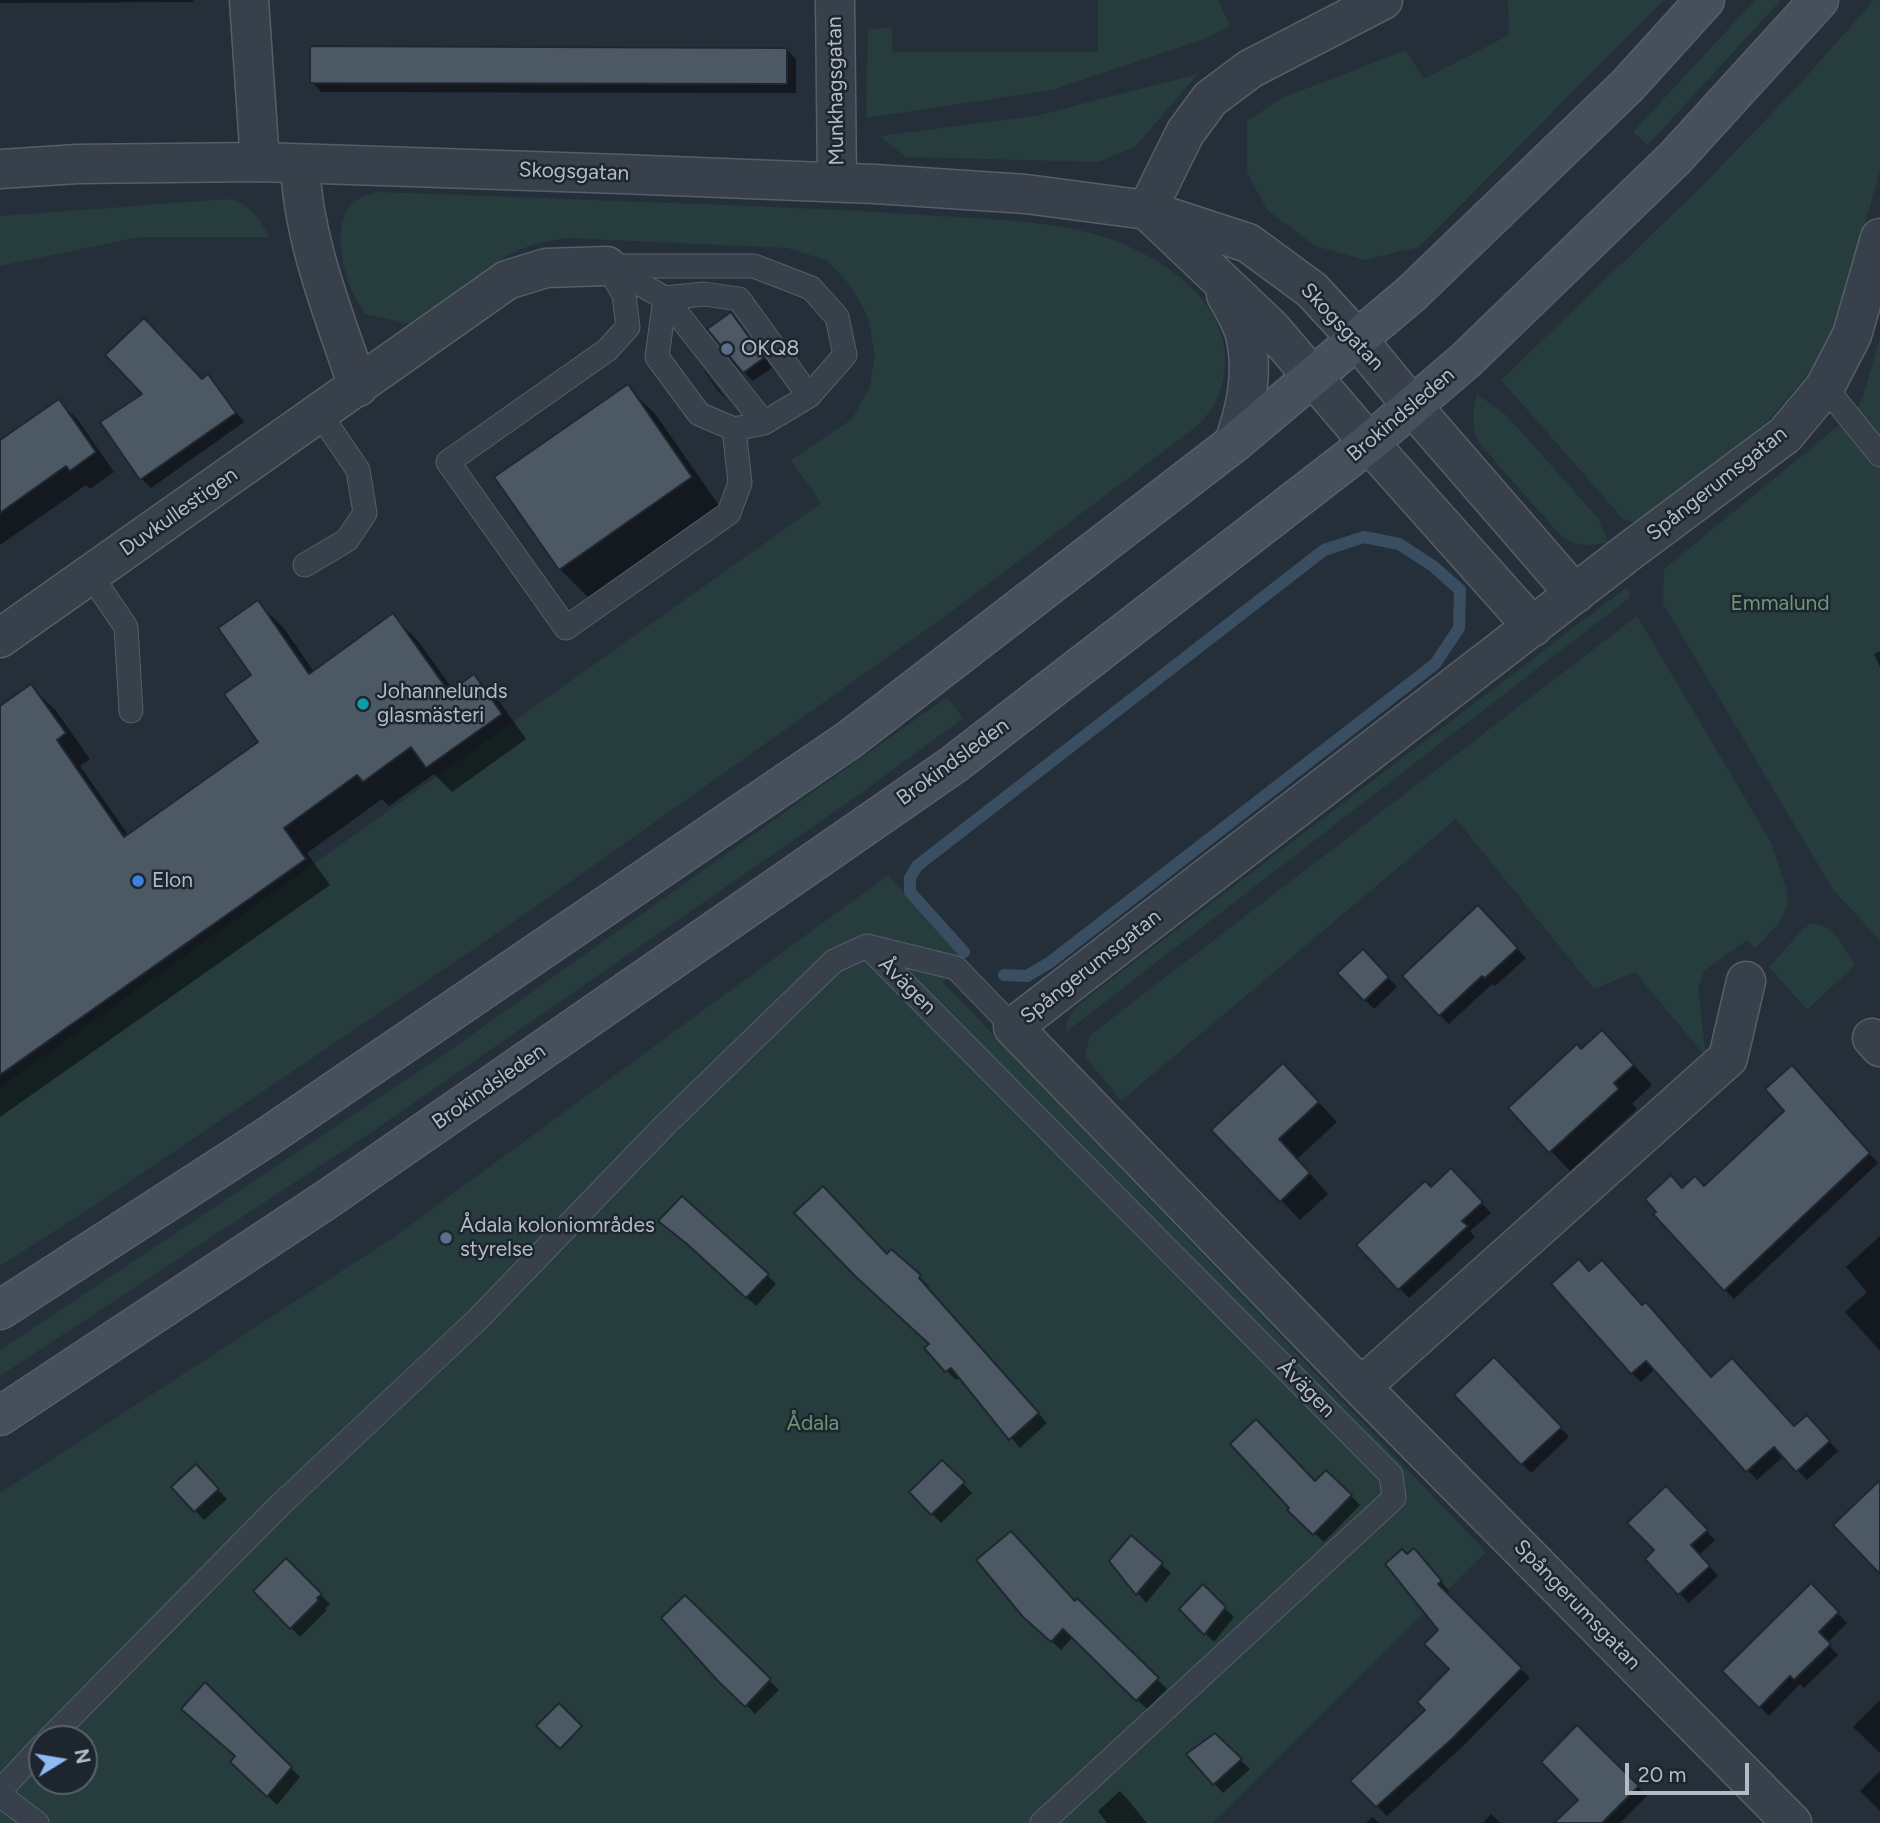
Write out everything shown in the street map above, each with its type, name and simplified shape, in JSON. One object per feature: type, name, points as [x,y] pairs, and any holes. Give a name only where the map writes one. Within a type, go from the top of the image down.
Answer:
[{"type":"main road","points":[[0,1310],[267,1138],[849,740],[1234,443],[1358,340],[1411,294],[1626,86],[1705,0]]},
{"type":"main road","name":"Brokindsleden","points":[[0,1416],[329,1198],[953,765],[1369,443],[1466,360],[1675,158],[1819,0]]},
{"type":"street","points":[[249,0],[260,162]]},
{"type":"street","name":"Munkhagsgatan","points":[[835,0],[837,182]]},
{"type":"street","points":[[1383,0],[1251,69],[1210,99],[1185,133],[1147,210],[1271,328],[1533,627]]},
{"type":"street","name":"Skogsgatan","points":[[0,169],[77,164],[260,162],[837,182],[1026,194],[1147,210],[1248,243],[1312,290],[1358,340],[1413,407]]},
{"type":"street","points":[[300,164],[302,196],[312,246],[358,387]]},
{"type":"street","name":"Spångerumsgatan","points":[[1792,1823],[1361,1387],[1013,1027],[1785,435],[1825,387],[1852,335],[1880,238]]},
{"type":"street","name":"Duvkullestigen","points":[[0,638],[507,281],[546,268],[607,266]]},
{"type":"street","points":[[1219,281],[1245,333],[1249,365],[1246,409],[1234,443]]},
{"type":"street","points":[[1413,407],[1575,594]]},
{"type":"street","points":[[1361,1387],[1728,1058],[1746,981]]},
{"type":"lane","points":[[607,266],[665,298],[764,423]]},
{"type":"lane","points":[[607,266],[754,266],[811,288],[837,317],[845,355],[810,396],[764,423],[734,429],[699,414],[657,357],[665,298]]},
{"type":"lane","points":[[607,266],[624,296],[628,327],[607,350],[448,461],[566,628],[729,513],[740,484],[734,429]]},
{"type":"lane","points":[[665,298],[704,294],[739,299],[810,396]]},
{"type":"lane","points":[[1825,387],[1880,455]]},
{"type":"lane","points":[[305,565],[347,540],[365,513],[358,470],[320,414]]},
{"type":"lane","points":[[90,574],[125,628],[131,712]]},
{"type":"lane","points":[[63,1725],[281,1504],[477,1320],[665,1125],[834,961],[867,946],[956,968],[1013,1027]]},
{"type":"lane","name":"Åvägen","points":[[867,946],[1391,1475],[1394,1498],[1042,1823]]},
{"type":"lane","points":[[28,1762],[0,1793],[37,1823]]},
{"type":"green space","points":[[1098,0],[1218,0],[1230,26],[1202,40],[1052,90],[866,118],[868,29],[892,28],[892,52],[1098,52]]},
{"type":"green space","points":[[1508,0],[1664,0],[1419,247],[1365,260],[1315,246],[1267,210],[1247,172],[1247,121],[1282,98],[1406,50],[1424,79],[1509,35]]},
{"type":"green space","points":[[1755,0],[1781,0],[1648,145],[1633,132]]},
{"type":"green space","points":[[1874,0],[1880,0],[1880,171],[1835,331],[1809,373],[1768,421],[1635,523],[1623,519],[1501,380],[1701,187],[1798,86]]},
{"type":"green space","points":[[1198,74],[1135,147],[1099,162],[906,157],[880,136],[1035,116]]},
{"type":"green space","points":[[378,192],[842,210],[1020,221],[1080,230],[1121,243],[1148,256],[1195,291],[1212,313],[1223,338],[1225,366],[1217,400],[1201,423],[947,615],[518,919],[92,1207],[0,1266],[0,1087],[821,503],[791,460],[852,419],[869,389],[875,356],[868,317],[851,286],[826,260],[787,248],[566,238],[534,244],[509,254],[411,324],[365,314],[351,289],[344,265],[342,226],[345,214],[352,204],[362,197]]},
{"type":"green space","points":[[228,199],[248,208],[269,237],[139,237],[0,266],[0,216]]},
{"type":"green space","name":"Emmalund","points":[[1880,337],[1880,940],[1834,891],[1663,604],[1664,569],[1849,417],[1862,400]]},
{"type":"green space","points":[[1477,394],[1507,416],[1598,518],[1608,542],[1583,544],[1560,535],[1479,443],[1473,419]]},
{"type":"green space","points":[[1627,587],[1629,598],[1066,1032],[1072,1013],[1087,998]]},
{"type":"green space","points":[[1637,616],[1771,842],[1787,891],[1787,906],[1780,922],[1755,949],[1747,940],[1704,971],[1698,989],[1706,1057],[1635,972],[1594,989],[1456,819],[1121,1101],[1085,1056],[1090,1035]]},
{"type":"green space","points":[[947,697],[963,718],[863,792],[376,1129],[0,1376],[0,1350],[442,1056]]},
{"type":"green space","name":"Ådala","points":[[888,875],[965,959],[943,982],[1486,1552],[1212,1823],[0,1823],[0,1493],[391,1239]]},
{"type":"green space","points":[[1811,924],[1819,924],[1832,932],[1855,965],[1807,1010],[1769,967],[1803,929]]},
{"type":"building","points":[[310,46],[787,48],[787,84],[310,83]]},
{"type":"building","points":[[731,312],[764,358],[743,373],[707,329]]},
{"type":"building","points":[[144,318],[202,379],[208,374],[236,413],[140,480],[100,422],[142,394],[105,355]]},
{"type":"building","points":[[628,384],[692,477],[559,570],[494,477]]},
{"type":"building","points":[[59,399],[96,452],[70,471],[66,466],[0,513],[0,440]]},
{"type":"building","name":"Elon","points":[[258,600],[309,674],[393,613],[449,692],[474,674],[502,714],[426,768],[411,747],[363,782],[357,775],[284,828],[306,859],[0,1075],[0,706],[31,684],[66,733],[57,740],[124,837],[258,742],[224,694],[251,675],[218,628]]},
{"type":"building","points":[[1478,905],[1518,948],[1485,978],[1482,976],[1439,1016],[1402,976]]},
{"type":"building","points":[[1363,949],[1389,977],[1364,1001],[1337,973]]},
{"type":"building","points":[[1602,1030],[1634,1065],[1614,1083],[1619,1089],[1549,1153],[1508,1108],[1577,1044],[1581,1049]]},
{"type":"building","points":[[1283,1063],[1319,1102],[1279,1139],[1310,1173],[1280,1202],[1211,1130]]},
{"type":"building","points":[[1792,1065],[1870,1153],[1724,1291],[1653,1214],[1656,1212],[1645,1199],[1671,1175],[1682,1188],[1695,1176],[1704,1186],[1784,1111],[1765,1089]]},
{"type":"building","points":[[1451,1168],[1483,1202],[1462,1221],[1468,1226],[1398,1290],[1356,1245],[1425,1181],[1431,1187]]},
{"type":"building","points":[[823,1186],[887,1254],[891,1249],[921,1275],[919,1278],[1039,1413],[1009,1440],[951,1368],[945,1372],[924,1348],[929,1344],[855,1276],[794,1213]]},
{"type":"building","points":[[682,1196],[769,1274],[746,1298],[658,1221]]},
{"type":"building","points":[[1579,1259],[1589,1271],[1602,1260],[1642,1305],[1646,1302],[1711,1377],[1732,1358],[1794,1426],[1807,1415],[1830,1441],[1796,1472],[1774,1447],[1746,1472],[1646,1361],[1631,1374],[1551,1284]]},
{"type":"building","points":[[1494,1357],[1562,1427],[1521,1465],[1454,1395]]},
{"type":"building","points":[[1256,1419],[1315,1481],[1326,1470],[1352,1495],[1313,1535],[1287,1510],[1289,1508],[1230,1444]]},
{"type":"building","points":[[942,1460],[965,1482],[931,1515],[909,1492]]},
{"type":"building","points":[[196,1464],[219,1489],[194,1512],[171,1487]]},
{"type":"building","points":[[1880,1480],[1880,1574],[1833,1525]]},
{"type":"building","points":[[1666,1486],[1708,1530],[1691,1545],[1710,1566],[1678,1595],[1645,1559],[1654,1550],[1627,1523]]},
{"type":"building","points":[[1011,1531],[1075,1601],[1077,1598],[1159,1678],[1136,1701],[1063,1629],[1051,1642],[1023,1617],[976,1560]]},
{"type":"building","points":[[1131,1535],[1163,1563],[1136,1595],[1109,1561]]},
{"type":"building","points":[[1414,1548],[1442,1581],[1438,1584],[1522,1668],[1453,1738],[1376,1807],[1350,1781],[1425,1710],[1417,1702],[1449,1669],[1424,1644],[1438,1630],[1385,1564],[1402,1549],[1407,1554]]},
{"type":"building","points":[[286,1558],[322,1594],[290,1629],[253,1591]]},
{"type":"building","points":[[1811,1583],[1839,1612],[1819,1632],[1831,1644],[1794,1680],[1790,1676],[1759,1708],[1722,1671]]},
{"type":"building","points":[[1203,1584],[1226,1607],[1204,1635],[1179,1609]]},
{"type":"building","points":[[685,1595],[771,1679],[745,1707],[661,1618]]},
{"type":"building","points":[[205,1682],[292,1767],[267,1797],[230,1762],[235,1756],[181,1709]]},
{"type":"building","points":[[559,1703],[582,1726],[560,1749],[536,1726]]},
{"type":"building","points":[[1577,1725],[1639,1786],[1602,1823],[1554,1823],[1578,1800],[1541,1762]]},
{"type":"building","points":[[1215,1733],[1242,1759],[1213,1785],[1186,1754]]},
{"type":"waterway","points":[[964,952],[910,892],[910,878],[917,866],[1324,550],[1364,537],[1399,544],[1433,566],[1460,590],[1459,628],[1435,664],[1049,963],[1027,976],[1004,975]]},
{"type":"place","name":"OKQ8","points":[[727,349]]},
{"type":"place","name":"Johannelunds glasmästeri","points":[[363,704]]},
{"type":"place","name":"Elon","points":[[138,881]]},
{"type":"place","name":"Ådala koloniområdes styrelse","points":[[446,1238]]}]
